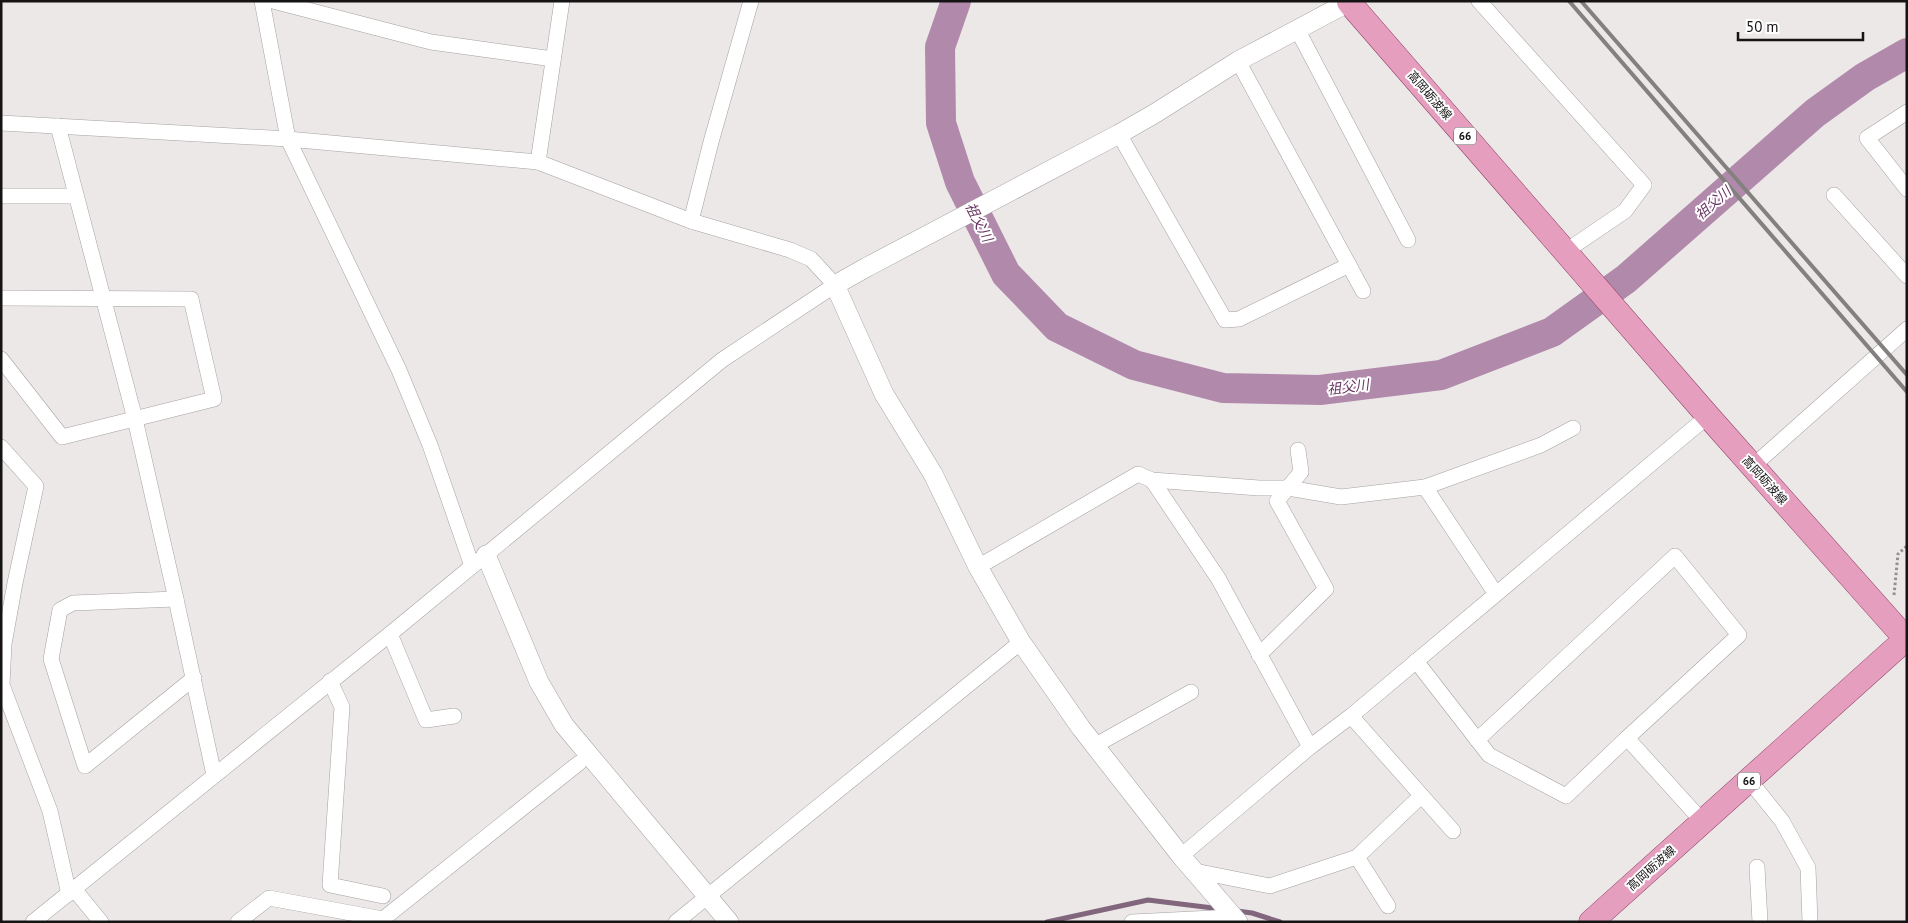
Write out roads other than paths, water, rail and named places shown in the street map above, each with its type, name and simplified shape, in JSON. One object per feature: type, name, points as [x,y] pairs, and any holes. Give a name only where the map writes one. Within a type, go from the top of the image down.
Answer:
[{"type":"main road","name":"高岡砺波線","points":[[1350,2],[1708,416],[1906,639],[1591,922]]},
{"type":"street","points":[[262,1],[288,139],[399,370],[479,560],[539,682],[564,725],[729,922]]},
{"type":"street","points":[[273,1],[431,42],[553,59]]},
{"type":"street","points":[[538,162],[562,1]]},
{"type":"street","points":[[691,221],[751,1]]},
{"type":"street","points":[[1478,1],[1644,185],[1625,211],[1566,251]]},
{"type":"street","points":[[33,922],[214,774],[390,634],[722,360],[835,285],[1119,134],[1238,61],[1350,2]]},
{"type":"street","points":[[1297,29],[1408,240]]},
{"type":"street","points":[[1238,61],[1363,291]]},
{"type":"street","points":[[1907,112],[1867,138],[1907,189]]},
{"type":"street","points":[[1,123],[288,139],[538,162],[691,221],[790,250],[811,259],[835,285],[884,394],[933,474],[978,567],[1021,642],[1094,746],[1181,856],[1235,919]]},
{"type":"street","points":[[58,126],[135,419],[214,774]]},
{"type":"street","points":[[1119,134],[1225,320],[1239,319],[1349,266]]},
{"type":"street","points":[[1834,195],[1907,276]]},
{"type":"street","points":[[1,196],[76,196]]},
{"type":"street","points":[[1,298],[191,299],[214,399],[62,437],[1,359]]},
{"type":"street","points":[[1753,466],[1907,330]]},
{"type":"street","points":[[1181,856],[1708,416]]},
{"type":"street","points":[[978,567],[1138,474],[1152,480],[1259,488],[1288,488],[1341,497],[1425,487],[1541,445],[1573,428]]},
{"type":"street","points":[[1,447],[36,486],[8,585],[2,684],[50,811],[71,891],[101,922]]},
{"type":"street","points":[[1259,654],[1326,589],[1277,502],[1301,472],[1298,450]]},
{"type":"street","points":[[1152,480],[1218,578],[1310,747]]},
{"type":"street","points":[[1425,487],[1496,594]]},
{"type":"street","points":[[1416,661],[1477,740],[1489,755],[1566,796],[1739,635],[1676,556],[1477,740]]},
{"type":"street","points":[[176,598],[73,603],[60,610],[51,659],[85,766],[194,678]]},
{"type":"street","points":[[390,634],[426,720],[454,716]]},
{"type":"street","points":[[676,922],[1021,642]]},
{"type":"street","points":[[330,681],[342,707],[330,885],[383,896]]},
{"type":"street","points":[[1094,746],[1191,692]]},
{"type":"street","points":[[1351,716],[1453,830]]},
{"type":"street","points":[[1627,738],[1703,822]]},
{"type":"street","points":[[238,922],[269,898],[383,919],[579,762]]},
{"type":"street","points":[[1750,780],[1782,821],[1808,868],[1810,922]]},
{"type":"street","points":[[1195,871],[1270,886],[1357,857],[1422,796]]},
{"type":"street","points":[[1357,857],[1388,906]]},
{"type":"street","points":[[1757,866],[1760,922]]},
{"type":"street","points":[[1132,922],[1235,919]]},
{"type":"waterway","name":"祖父川","points":[[956,1],[940,47],[941,123],[960,182],[1006,274],[1057,327],[1134,365],[1223,388],[1320,390],[1441,375],[1552,332],[1626,279],[1815,113],[1865,77],[1907,53]]},
{"type":"waterway","points":[[1047,922],[1148,900],[1221,909]]},
{"type":"waterway","points":[[1237,911],[1252,913],[1280,922]]},
{"type":"railway","points":[[1569,1],[1907,392]]},
{"type":"railway","points":[[1581,1],[1907,375]]}]
